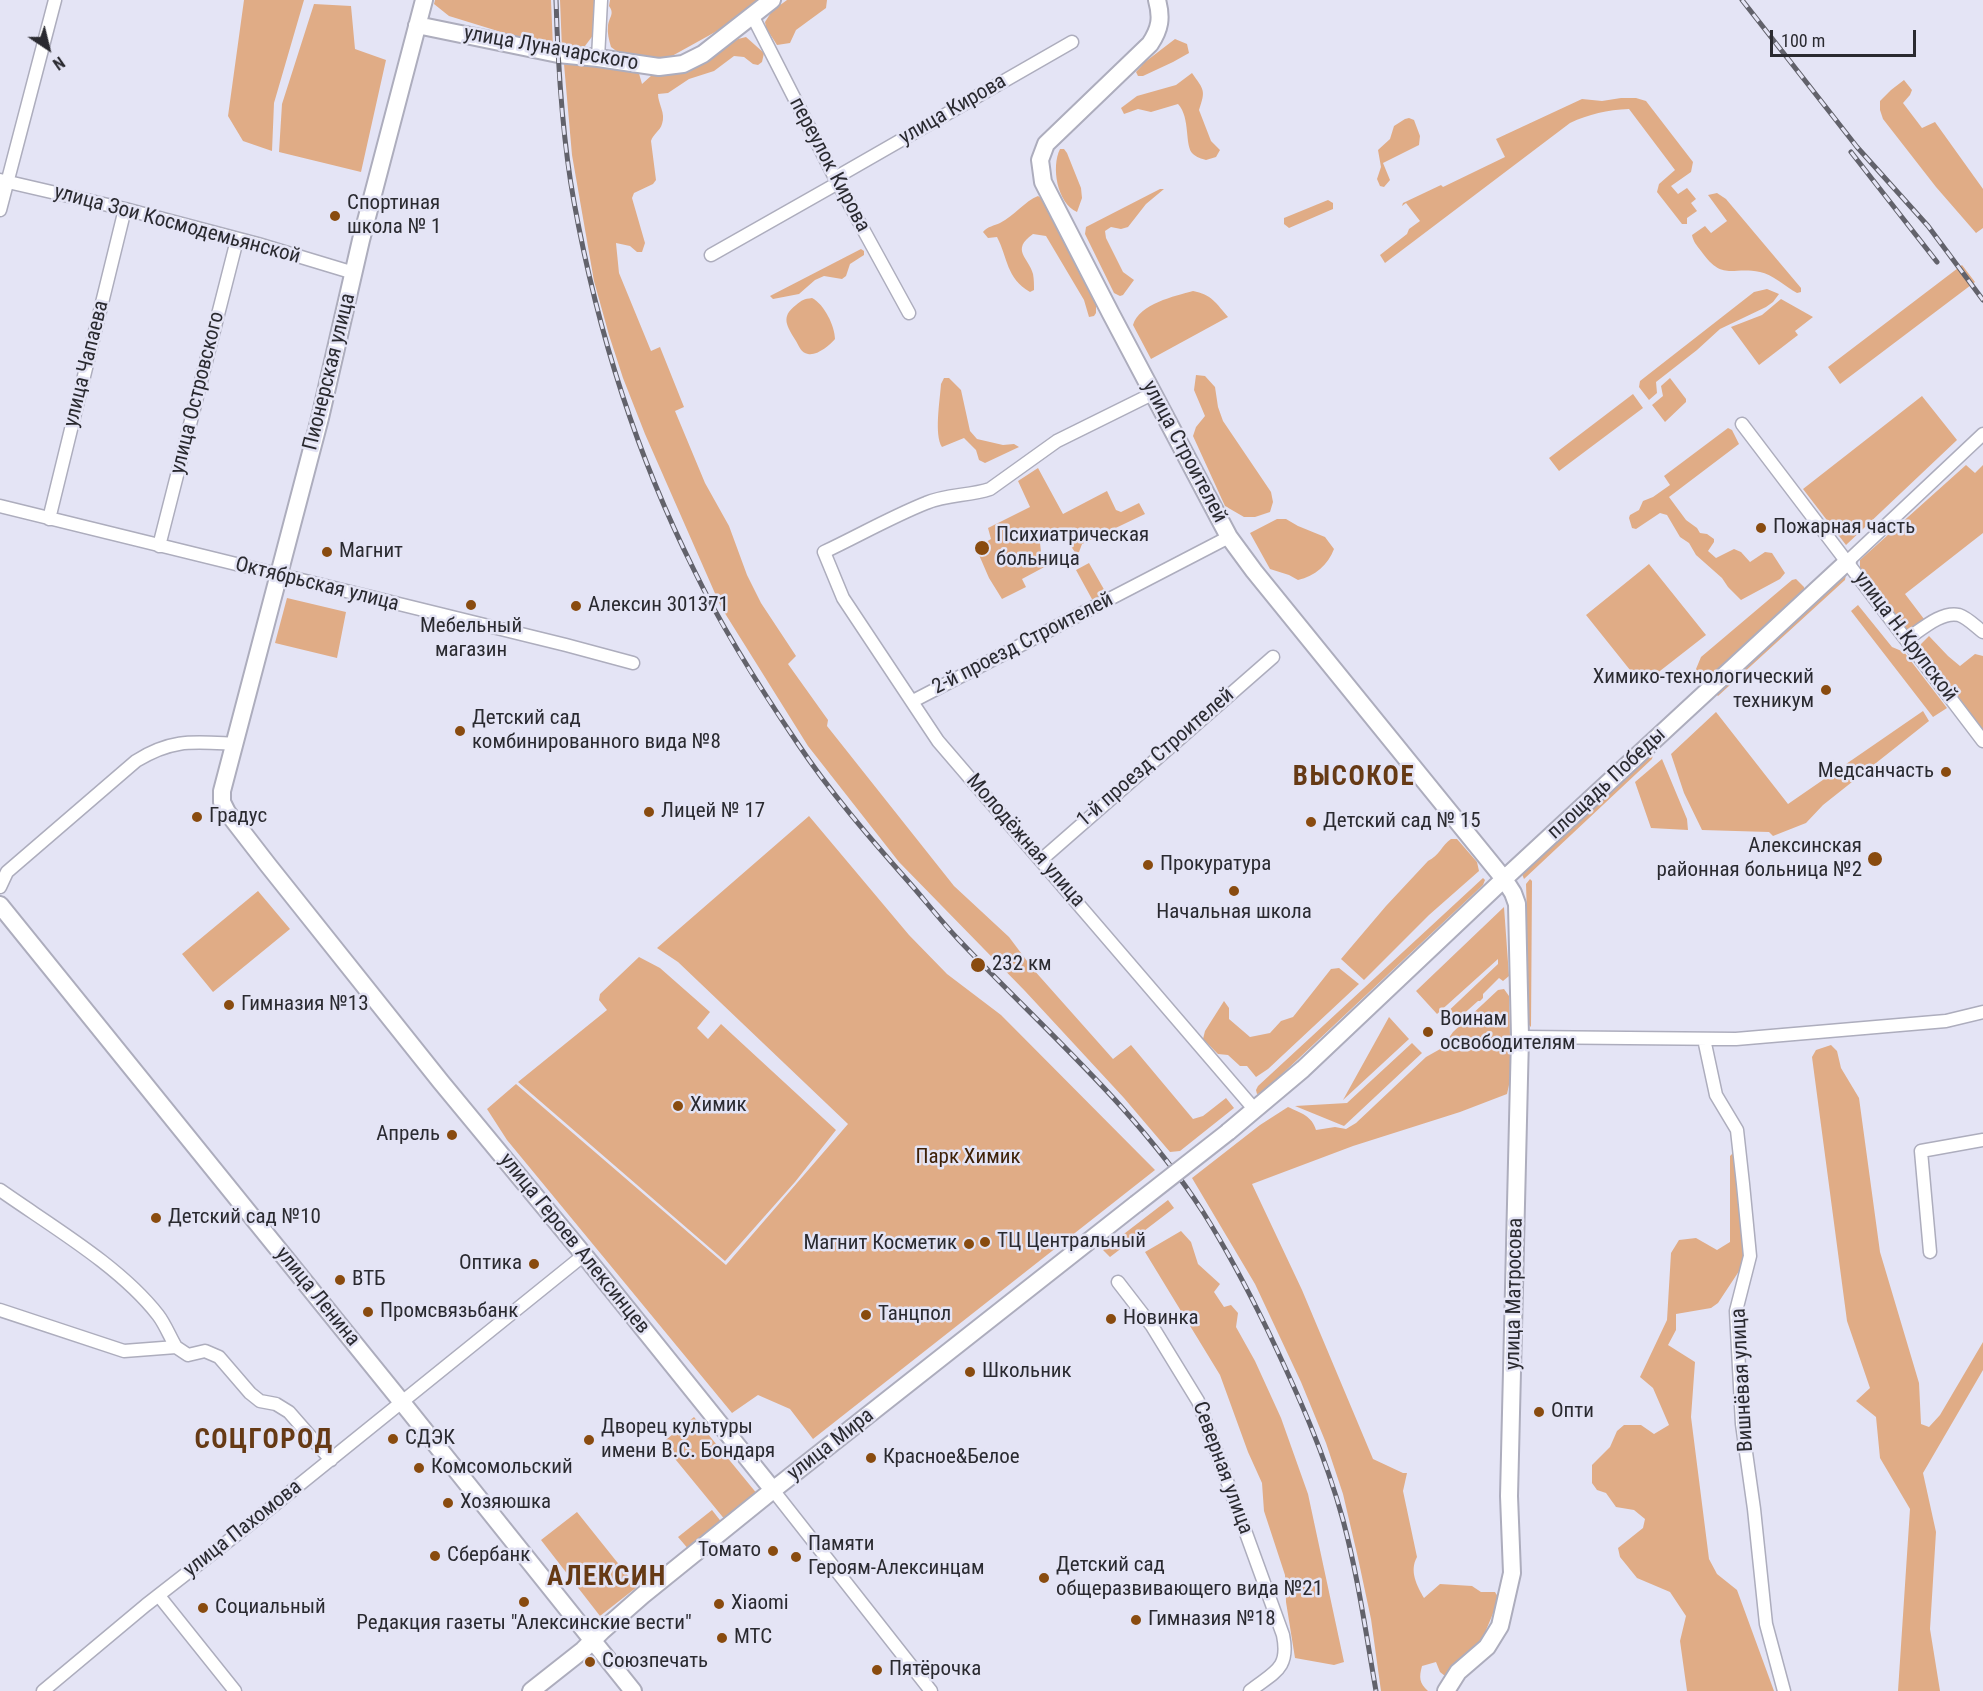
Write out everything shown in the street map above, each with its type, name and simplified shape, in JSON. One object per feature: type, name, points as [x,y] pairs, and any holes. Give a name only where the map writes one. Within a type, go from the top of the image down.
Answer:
[{"type":"street","points":[[0,210],[4,181],[55,0]]},
{"type":"street","name":"Пионерская улица","points":[[221,797],[322,407],[361,240],[424,0]]},
{"type":"street","points":[[598,58],[601,0]]},
{"type":"street","name":"улица Луначарского","points":[[417,24],[558,54],[659,67],[683,64],[703,54],[772,0]]},
{"type":"street","name":"улица Строителей","points":[[1157,0],[1161,21],[1157,34],[1150,44],[1046,144],[1040,160],[1049,195],[1229,537],[1254,571],[1504,879]]},
{"type":"street","name":"переулок Кирова","points":[[752,15],[836,181],[909,313]]},
{"type":"street","name":"улица Кирова","points":[[711,255],[1072,42]]},
{"type":"street","name":"улица Зои Космодемьянской","points":[[4,181],[125,209],[258,244],[354,273]]},
{"type":"street","name":"улица Чапаева","points":[[49,519],[125,209]]},
{"type":"street","name":"улица Островского","points":[[159,546],[237,240]]},
{"type":"street","name":"Молодёжная улица","points":[[1154,393],[1057,441],[990,489],[927,502],[824,552],[843,598],[938,741],[1255,1110]]},
{"type":"street","name":"улица Н.Крупской","points":[[1742,424],[1983,741]]},
{"type":"street","name":"площадь Победы","points":[[1228,1132],[1303,1069],[1983,434]]},
{"type":"street","name":"Октябрьская улица","points":[[0,506],[633,663]]},
{"type":"street","name":"2-й проезд Строителей","points":[[913,701],[1229,537]]},
{"type":"street","points":[[1907,639],[1948,615],[1959,615],[1983,632]]},
{"type":"street","name":"1-й проезд Строителей","points":[[1041,860],[1273,657]]},
{"type":"street","points":[[0,887],[7,872],[136,761],[159,747],[182,742],[236,744]]},
{"type":"street","name":"улица Героев Алексинцев","points":[[221,797],[227,812],[268,865],[441,1082],[773,1490],[931,1691]]},
{"type":"street","name":"улица Матросова","points":[[1446,1691],[1458,1672],[1487,1647],[1500,1626],[1512,1573],[1509,1496],[1520,1037],[1518,920],[1513,893],[1504,879]]},
{"type":"street","name":"улица Ленина","points":[[0,905],[633,1691]]},
{"type":"street","points":[[1520,1037],[1736,1039],[1946,1020],[1983,1012]]},
{"type":"street","name":"Вишнёвая улица","points":[[1704,1039],[1716,1095],[1737,1130],[1750,1256],[1736,1311],[1742,1424],[1766,1624],[1784,1691]]},
{"type":"street","name":"улица Мира","points":[[531,1691],[593,1641],[643,1595],[773,1490],[1228,1132]]},
{"type":"street","points":[[1930,1252],[1922,1151],[1983,1140]]},
{"type":"street","points":[[0,1190],[125,1281],[159,1315],[176,1347],[188,1355],[205,1351],[219,1357],[250,1393],[260,1401],[284,1407],[331,1460]]},
{"type":"street","name":"улица Пахомова","points":[[43,1691],[584,1255]]},
{"type":"street","name":"Северная улица","points":[[1118,1282],[1152,1326],[1198,1401],[1283,1635],[1284,1662],[1274,1674],[1250,1691]]},
{"type":"street","points":[[0,1310],[124,1351],[176,1347]]},
{"type":"street","points":[[159,1596],[235,1691]]},
{"type":"green space","points":[[244,0],[304,0],[274,103],[272,151],[243,141],[228,116]]},
{"type":"green space","points":[[435,0],[551,0],[553,48],[449,16],[434,4]]},
{"type":"green space","points":[[560,0],[596,0],[594,34],[582,50],[562,49]]},
{"type":"green space","points":[[610,0],[758,0],[717,31],[663,61],[619,53],[611,47],[608,31],[612,13],[609,6]]},
{"type":"green space","points":[[787,0],[827,0],[826,8],[796,30],[790,43],[777,45],[766,28],[765,22],[772,11]]},
{"type":"green space","points":[[314,4],[351,6],[355,49],[386,60],[361,172],[279,152],[282,104]]},
{"type":"green space","points":[[746,37],[764,53],[762,62],[758,65],[744,57],[734,56],[714,71],[689,79],[668,93],[658,94],[663,120],[651,141],[656,180],[653,184],[634,193],[632,198],[645,243],[642,252],[637,252],[630,246],[616,243],[619,273],[651,351],[660,347],[684,407],[675,411],[705,483],[729,526],[747,575],[761,603],[796,656],[788,664],[828,720],[827,726],[954,886],[1009,937],[1033,969],[1113,1059],[1131,1045],[1193,1119],[1203,1116],[1226,1098],[1234,1108],[1180,1151],[1170,1152],[1124,1098],[1025,991],[899,862],[808,746],[721,607],[645,434],[623,378],[594,281],[572,155],[564,64],[638,70],[642,84],[652,75],[689,72],[738,39]]},
{"type":"green space","points":[[1175,39],[1187,44],[1189,53],[1143,76],[1138,76],[1136,72],[1145,62]]},
{"type":"green space","points":[[1192,73],[1203,90],[1199,110],[1211,141],[1220,150],[1216,157],[1206,160],[1196,156],[1190,150],[1185,117],[1178,104],[1151,112],[1138,109],[1124,114],[1121,108],[1137,96],[1176,85]]},
{"type":"green space","points":[[1904,80],[1912,90],[1903,103],[1922,128],[1935,122],[1983,189],[1983,228],[1976,233],[1936,187],[1883,119],[1880,101]]},
{"type":"green space","points":[[1621,98],[1646,101],[1693,162],[1691,172],[1671,186],[1678,194],[1687,188],[1696,199],[1691,203],[1697,211],[1687,218],[1687,224],[1682,224],[1657,192],[1659,184],[1675,170],[1629,109],[1613,110],[1570,123],[1385,263],[1380,255],[1420,221],[1406,203],[1402,206],[1403,203],[1441,185],[1443,187],[1505,157],[1496,139],[1582,99],[1602,101]]},
{"type":"green space","points":[[1409,118],[1414,120],[1420,136],[1419,145],[1383,163],[1390,180],[1384,187],[1380,186],[1377,179],[1381,167],[1378,150],[1390,139],[1394,126]]},
{"type":"green space","points":[[1060,149],[1064,149],[1067,153],[1081,188],[1082,198],[1077,212],[1070,207],[1060,193],[1056,165]]},
{"type":"green space","points":[[1164,189],[1146,204],[1128,227],[1121,229],[1111,227],[1105,231],[1106,238],[1123,272],[1134,280],[1120,296],[1114,293],[1085,234],[1086,227]]},
{"type":"green space","points":[[1717,193],[1726,199],[1801,288],[1801,292],[1797,293],[1765,273],[1722,270],[1709,261],[1695,243],[1692,235],[1705,226],[1711,233],[1727,221],[1708,195]]},
{"type":"green space","points":[[1038,196],[1096,304],[1094,316],[1089,317],[1084,300],[1046,236],[1033,234],[1023,245],[1023,254],[1033,276],[1034,290],[1030,292],[1012,274],[997,237],[988,238],[983,232],[1005,220]]},
{"type":"green space","points":[[1328,200],[1333,203],[1333,209],[1289,228],[1284,224],[1284,218]]},
{"type":"green space","points":[[861,249],[864,255],[850,264],[846,276],[842,279],[824,276],[815,280],[799,294],[773,299],[770,296]]},
{"type":"green space","points":[[1962,265],[1975,282],[1840,384],[1828,367]]},
{"type":"green space","points":[[1767,289],[1779,294],[1773,302],[1720,329],[1656,382],[1657,393],[1649,400],[1639,387],[1640,381],[1754,292]]},
{"type":"green space","points":[[1193,291],[1209,297],[1228,317],[1151,359],[1133,325],[1137,318],[1158,302]]},
{"type":"green space","points":[[812,298],[821,305],[828,316],[835,339],[823,350],[812,354],[800,349],[788,326],[787,318],[791,309],[798,303]]},
{"type":"green space","points":[[1781,299],[1813,317],[1795,331],[1798,335],[1759,365],[1731,327],[1762,315]]},
{"type":"green space","points":[[1196,375],[1205,376],[1215,387],[1223,421],[1271,492],[1273,502],[1270,512],[1255,517],[1244,517],[1225,506],[1193,436],[1196,427],[1205,416],[1194,390]]},
{"type":"green space","points":[[944,378],[949,378],[961,390],[970,431],[977,439],[1003,445],[1014,444],[1019,447],[985,463],[979,460],[976,450],[964,438],[942,447],[938,434],[938,417],[941,384]]},
{"type":"green space","points":[[1670,378],[1686,402],[1665,422],[1652,405],[1663,396],[1661,386]]},
{"type":"green space","points":[[1633,394],[1643,408],[1559,471],[1549,458]]},
{"type":"green space","points":[[1922,396],[1957,440],[1846,545],[1803,489]]},
{"type":"green space","points":[[1728,428],[1732,430],[1739,444],[1669,497],[1686,520],[1700,533],[1707,534],[1714,539],[1708,551],[1716,558],[1734,549],[1741,552],[1750,562],[1765,552],[1772,553],[1785,573],[1780,579],[1741,600],[1722,578],[1696,555],[1689,543],[1680,537],[1667,515],[1660,513],[1636,529],[1632,528],[1629,518],[1639,510],[1643,501],[1670,485],[1664,476]]},
{"type":"green space","points":[[1966,465],[1975,473],[1983,465],[1983,533],[1905,594],[1924,619],[1906,633],[1860,568],[1860,560]]},
{"type":"green space","points":[[1038,468],[1063,514],[1107,491],[1116,510],[1121,512],[1139,503],[1145,514],[1082,544],[1076,554],[1062,532],[1040,543],[1041,552],[1048,565],[1022,579],[1026,587],[1002,599],[989,578],[976,548],[991,539],[988,528],[1030,507],[1018,481]]},
{"type":"green space","points":[[1277,519],[1286,519],[1325,537],[1334,549],[1320,569],[1298,580],[1270,569],[1250,533]]},
{"type":"green space","points":[[1089,563],[1106,593],[1093,601],[1076,570]]},
{"type":"green space","points":[[1649,564],[1706,635],[1642,685],[1586,615]]},
{"type":"green space","points":[[1843,575],[1846,575],[1845,580],[1718,696],[1715,693]]},
{"type":"green space","points":[[1796,579],[1804,587],[1804,591],[1709,678],[1706,680],[1699,677],[1696,669],[1701,657]]},
{"type":"green space","points":[[287,598],[346,612],[337,658],[275,643]]},
{"type":"green space","points":[[1858,605],[1892,647],[1904,652],[1947,708],[1933,717],[1851,611]]},
{"type":"green space","points":[[1929,636],[1960,666],[1975,654],[1983,656],[1983,730],[1920,645]]},
{"type":"green space","points":[[1923,711],[1929,721],[1823,805],[1806,823],[1773,836],[1769,832],[1702,830],[1684,793],[1671,754],[1716,712],[1788,804]]},
{"type":"green space","points":[[1654,751],[1652,759],[1524,879],[1522,874]]},
{"type":"green space","points":[[1662,759],[1687,819],[1688,830],[1651,828],[1635,782]]},
{"type":"green space","name":"Парк Химик","points":[[809,816],[909,935],[947,974],[1001,1015],[1155,1170],[813,1439],[790,1409],[758,1395],[732,1413],[507,1140],[487,1109],[516,1084],[726,1265],[848,1124],[678,962],[657,948]]},
{"type":"green space","points":[[1451,839],[1457,839],[1477,862],[1479,871],[1429,915],[1364,980],[1341,959],[1386,906]]},
{"type":"green space","points":[[1483,878],[1485,880],[1483,885],[1262,1093],[1257,1094],[1258,1086]]},
{"type":"green space","points":[[1530,879],[1532,881],[1531,1027],[1527,1023],[1526,924],[1526,884]]},
{"type":"green space","points":[[258,891],[290,929],[213,992],[182,954]]},
{"type":"green space","points":[[1504,907],[1509,976],[1503,981],[1499,978],[1483,994],[1480,1001],[1449,1027],[1441,1018],[1498,964],[1498,959],[1437,1014],[1416,991]]},
{"type":"green space","name":"Химик","points":[[639,957],[660,968],[710,1012],[697,1028],[708,1039],[721,1024],[836,1130],[795,1182],[725,1261],[518,1082],[607,1010],[599,1000],[600,994]]},
{"type":"green space","points":[[1339,968],[1359,984],[1268,1069],[1256,1077],[1247,1066],[1240,1066],[1228,1055],[1218,1054],[1203,1039],[1205,1031],[1224,1001],[1229,1008],[1229,1019],[1250,1037],[1270,1033],[1281,1021],[1293,1017],[1331,969]]},
{"type":"green space","points":[[1504,989],[1509,996],[1511,1076],[1507,1094],[1460,1112],[1353,1146],[1252,1184],[1302,1290],[1373,1459],[1407,1473],[1403,1491],[1417,1557],[1414,1573],[1424,1598],[1440,1584],[1472,1586],[1481,1592],[1495,1592],[1498,1597],[1482,1640],[1445,1676],[1440,1672],[1436,1662],[1422,1666],[1420,1680],[1428,1691],[1381,1691],[1371,1619],[1358,1558],[1343,1494],[1326,1443],[1301,1382],[1255,1284],[1192,1178],[1260,1125],[1288,1107],[1309,1118],[1316,1130],[1335,1127],[1346,1129],[1356,1123],[1426,1057],[1442,1048],[1453,1032],[1498,990]]},
{"type":"green space","points":[[1389,1017],[1409,1039],[1343,1100]]},
{"type":"green space","points":[[1412,1043],[1422,1053],[1344,1126],[1295,1106],[1347,1103]]},
{"type":"green space","points":[[1831,1045],[1837,1051],[1841,1068],[1859,1098],[1880,1252],[1919,1383],[1921,1424],[1929,1427],[1940,1415],[1983,1342],[1983,1370],[1923,1473],[1936,1532],[1930,1629],[1940,1691],[1898,1691],[1910,1509],[1880,1458],[1876,1417],[1856,1401],[1870,1388],[1847,1321],[1812,1057],[1816,1050]]},
{"type":"green space","points":[[1736,1150],[1747,1259],[1718,1303],[1711,1308],[1676,1314],[1676,1330],[1668,1345],[1695,1362],[1691,1417],[1709,1559],[1717,1574],[1737,1590],[1774,1691],[1687,1691],[1680,1641],[1686,1616],[1670,1592],[1637,1578],[1620,1557],[1618,1548],[1643,1528],[1645,1519],[1634,1510],[1616,1507],[1606,1493],[1597,1490],[1592,1483],[1592,1465],[1610,1447],[1617,1431],[1624,1425],[1641,1425],[1654,1434],[1669,1425],[1653,1388],[1640,1377],[1667,1320],[1671,1253],[1679,1240],[1696,1238],[1717,1250],[1730,1242],[1730,1156]]},
{"type":"green space","points":[[1168,1200],[1174,1208],[1110,1257],[1103,1250]]},
{"type":"green space","points":[[1181,1231],[1191,1242],[1198,1264],[1220,1284],[1214,1292],[1224,1307],[1231,1305],[1238,1313],[1236,1327],[1255,1361],[1281,1418],[1308,1494],[1344,1662],[1334,1665],[1295,1658],[1286,1602],[1285,1575],[1264,1511],[1262,1483],[1248,1452],[1220,1375],[1145,1252]]},
{"type":"green space","points":[[694,1417],[758,1495],[726,1521],[662,1443]]},
{"type":"green space","points":[[712,1510],[723,1524],[690,1551],[678,1537]]},
{"type":"green space","points":[[577,1512],[637,1587],[600,1616],[541,1540]]},
{"type":"railway","points":[[556,0],[559,76],[566,152],[583,250],[594,297],[637,436],[673,526],[694,570],[717,615],[756,680],[810,762],[837,797],[951,932],[1087,1070],[1149,1138],[1177,1174],[1212,1226],[1268,1331],[1300,1400],[1328,1471],[1353,1562],[1376,1691]]},
{"type":"railway","points":[[1742,0],[1857,147],[1928,226],[1983,300]]},
{"type":"railway","points":[[1851,152],[1937,262]]},
{"type":"place","name":"Спортиная школа № 1","points":[[335,216]]},
{"type":"place","name":"Пожарная часть","points":[[1761,528]]},
{"type":"place","name":"Психиатрическая больница","points":[[982,548]]},
{"type":"place","name":"Магнит","points":[[327,552]]},
{"type":"place","name":"Мебельный магазин","points":[[471,605]]},
{"type":"place","name":"Алексин 301371","points":[[576,606]]},
{"type":"place","name":"Химико-технологический техникум","points":[[1826,690]]},
{"type":"place","name":"Детский сад комбинированного вида №8","points":[[460,731]]},
{"type":"place","name":"Медсанчасть","points":[[1946,772]]},
{"type":"place","name":"Лицей № 17","points":[[649,812]]},
{"type":"place","name":"Градус","points":[[197,817]]},
{"type":"place","name":"Детский сад № 15","points":[[1311,822]]},
{"type":"place","name":"Алексинская районная больница №2","points":[[1875,859]]},
{"type":"place","name":"Прокуратура","points":[[1148,865]]},
{"type":"place","name":"Начальная школа","points":[[1234,891]]},
{"type":"place","name":"232 км","points":[[978,965]]},
{"type":"place","name":"Гимназия №13","points":[[229,1005]]},
{"type":"place","name":"Воинам освободителям","points":[[1428,1032]]},
{"type":"place","name":"Химик","points":[[678,1106]]},
{"type":"place","name":"Апрель","points":[[452,1135]]},
{"type":"place","name":"Детский сад №10","points":[[156,1218]]},
{"type":"place","name":"ТЦ Центральный","points":[[985,1242]]},
{"type":"place","name":"Магнит Косметик","points":[[969,1244]]},
{"type":"place","name":"Оптика","points":[[534,1264]]},
{"type":"place","name":"ВТБ","points":[[340,1280]]},
{"type":"place","name":"Промсвязьбанк","points":[[368,1312]]},
{"type":"place","name":"Танцпол","points":[[866,1315]]},
{"type":"place","name":"Новинка","points":[[1111,1319]]},
{"type":"place","name":"Школьник","points":[[970,1372]]},
{"type":"place","name":"Опти","points":[[1539,1412]]},
{"type":"place","name":"СДЭК","points":[[393,1439]]},
{"type":"place","name":"Дворец культуры имени В.С. Бондаря","points":[[589,1440]]},
{"type":"place","name":"Красное&Белое","points":[[871,1458]]},
{"type":"place","name":"Комсомольский","points":[[419,1468]]},
{"type":"place","name":"Хозяюшка","points":[[448,1503]]},
{"type":"place","name":"Томато","points":[[773,1551]]},
{"type":"place","name":"Сбербанк","points":[[435,1556]]},
{"type":"place","name":"Памяти Героям-Алексинцам","points":[[796,1557]]},
{"type":"place","name":"Детский сад общеразвивающего вида №21","points":[[1044,1578]]},
{"type":"place","name":"Редакция газеты \"Алексинские вести\"","points":[[524,1602]]},
{"type":"place","name":"Xiaomi","points":[[719,1604]]},
{"type":"place","name":"Социальный","points":[[203,1608]]},
{"type":"place","name":"Гимназия №18","points":[[1136,1620]]},
{"type":"place","name":"МТС","points":[[722,1638]]},
{"type":"place","name":"Союзпечать","points":[[590,1662]]},
{"type":"place","name":"Пятёрочка","points":[[877,1670]]},
{"type":"district","name":"ВЫСОКОЕ","points":[[1354,778]]},
{"type":"district","name":"СОЦГОРОД","points":[[264,1441]]},
{"type":"district","name":"АЛЕКСИН","points":[[607,1578]]}]
